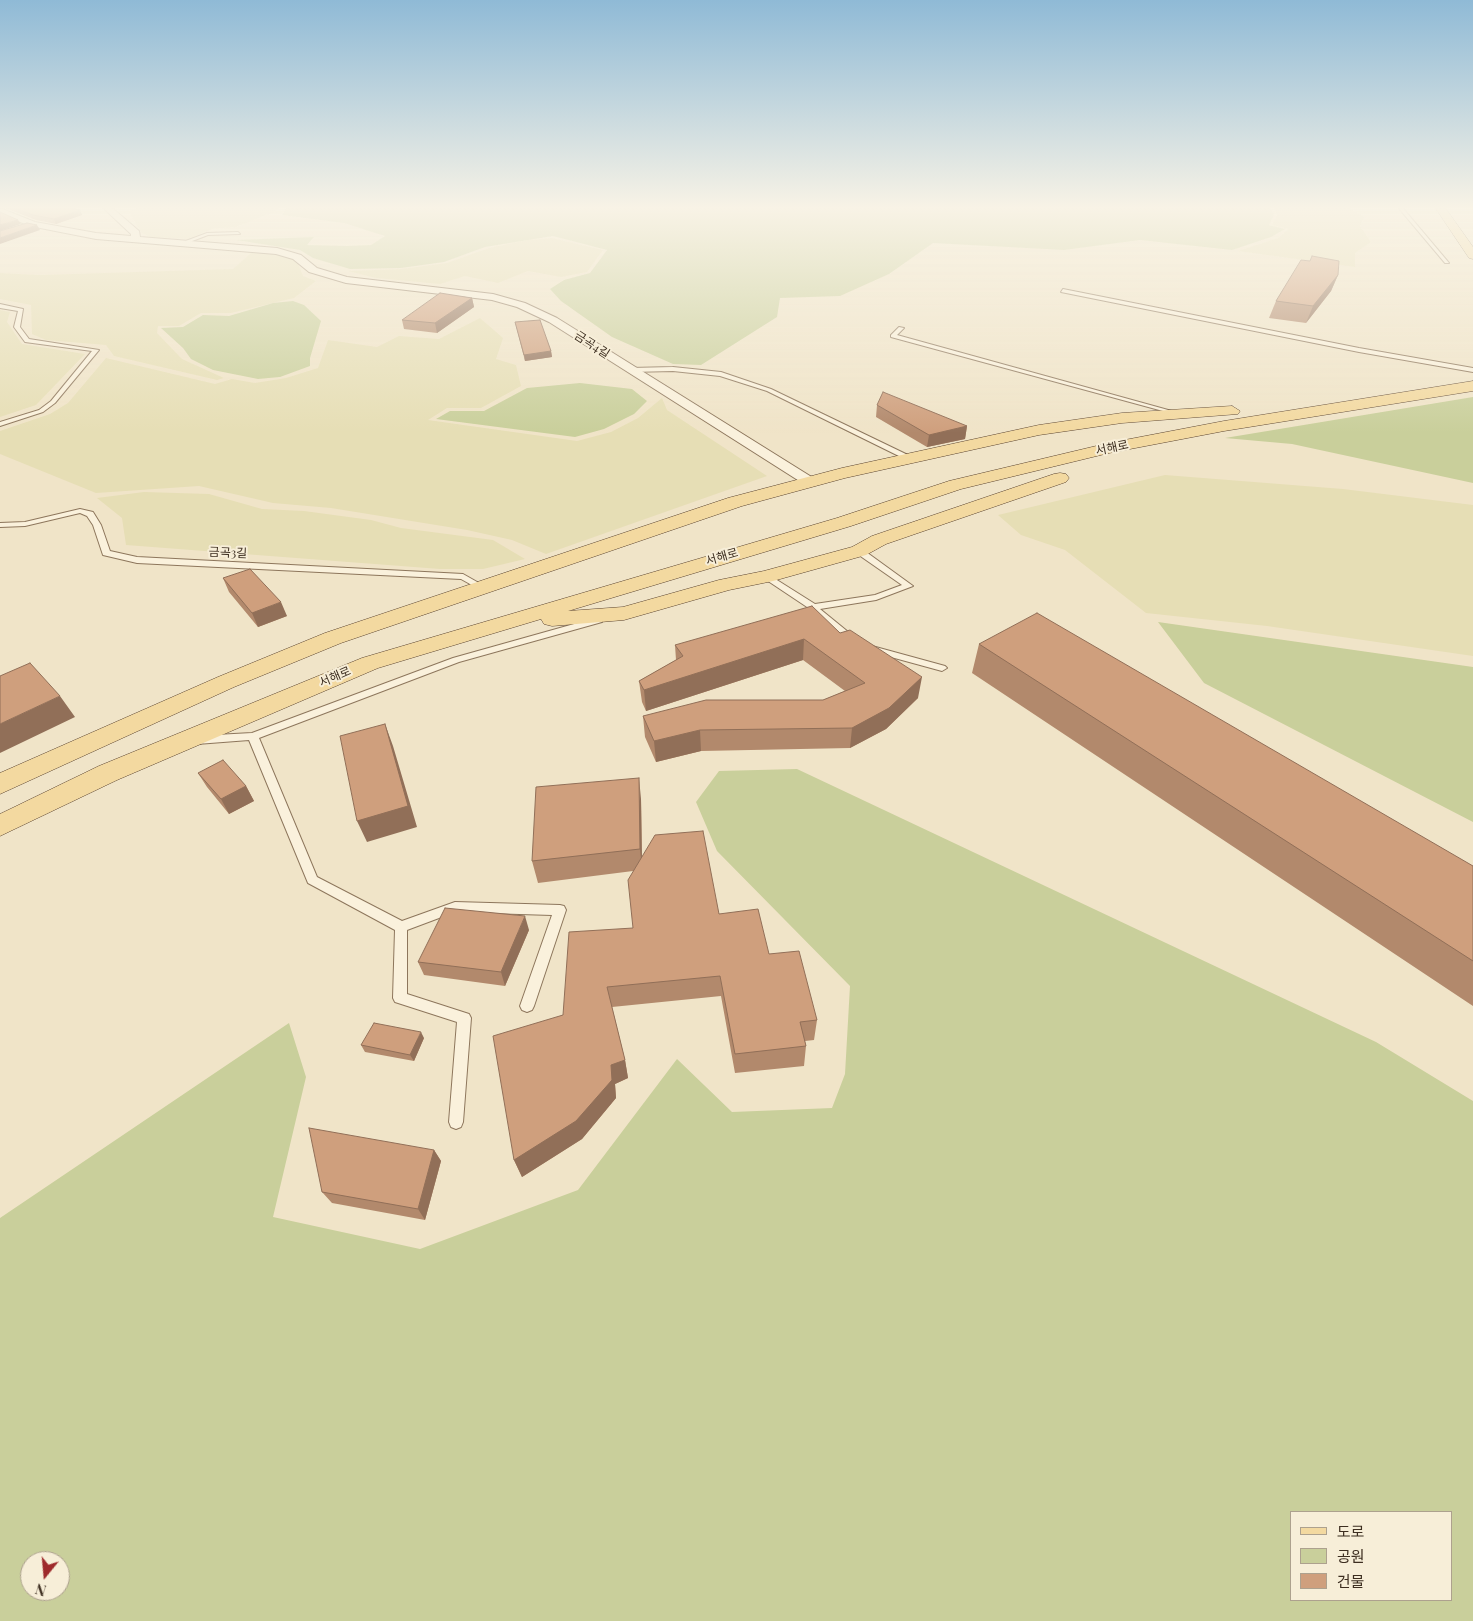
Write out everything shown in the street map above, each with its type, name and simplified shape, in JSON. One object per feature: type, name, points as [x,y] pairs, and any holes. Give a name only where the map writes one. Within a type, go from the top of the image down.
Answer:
[{"type":"main road","name":"서해로","points":[[0,806],[130,746],[362,651],[500,605],[936,478],[1059,445],[1291,400],[1434,382],[1471,381]]},
{"type":"main road","name":"서해로","points":[[0,826],[108,773],[370,663],[844,522],[955,485],[1109,448],[1471,381]]},
{"type":"main road","points":[[0,784],[226,682],[333,638],[736,502],[810,481],[908,457],[1040,430],[1122,418],[1176,413],[1236,411]]},
{"type":"main road","points":[[508,621],[624,613],[726,584],[766,577],[859,551],[879,540],[1077,472],[1174,436]]},
{"type":"street","name":"금곡4길","points":[[360,282],[493,297],[520,305],[553,320],[810,481]]},
{"type":"lane","points":[[1063,291],[1359,350],[1471,381]]},
{"type":"lane","points":[[0,306],[21,310],[17,327],[27,341],[96,350],[54,402],[41,411],[0,424]]},
{"type":"lane","points":[[901,328],[893,336],[1176,413]]},
{"type":"lane","points":[[630,370],[673,369],[721,374],[769,390],[908,457]]},
{"type":"lane","name":"금곡3길","points":[[0,525],[25,524],[80,511],[90,514],[97,525],[106,553],[137,560],[463,577],[482,587]]},
{"type":"lane","points":[[814,607],[876,597],[909,586],[859,551]]},
{"type":"lane","points":[[766,577],[814,607],[860,647],[942,668]]},
{"type":"lane","points":[[181,742],[253,736],[456,660],[624,613]]},
{"type":"lane","points":[[253,736],[312,880],[401,927],[455,907],[560,910],[527,1006]]},
{"type":"lane","points":[[401,927],[400,998],[464,1018],[456,1122]]},
{"type":"shaded area","points":[[0,282],[315,282],[294,298],[231,313],[201,313],[179,326],[158,326],[157,333],[182,359],[224,378],[217,380],[114,356],[106,345],[46,340],[32,334],[31,305],[0,299]]},
{"type":"shaded area","points":[[415,282],[447,282],[440,284]]},
{"type":"shaded area","points":[[0,310],[10,312],[7,322],[22,344],[85,354],[36,405],[0,417]]},
{"type":"shaded area","points":[[480,318],[503,338],[496,359],[516,365],[521,386],[481,408],[447,408],[428,420],[577,441],[611,432],[638,418],[662,398],[667,410],[767,476],[546,554],[512,540],[467,530],[331,508],[273,503],[199,486],[96,493],[0,454],[0,431],[50,414],[68,403],[106,358],[215,384],[232,379],[255,383],[286,378],[318,368],[328,340],[377,347],[399,336],[439,339]]},
{"type":"shaded area","points":[[1165,475],[1343,489],[1473,505],[1473,656],[1267,626],[1146,613],[1065,550],[1021,535],[998,515]]},
{"type":"shaded area","points":[[144,492],[209,494],[262,509],[304,511],[371,520],[401,528],[493,540],[525,559],[483,569],[440,569],[126,545],[122,518],[97,498]]},
{"type":"green space","points":[[561,282],[872,282],[840,296],[780,298],[777,317],[701,365],[673,364],[612,337],[561,301],[550,289]]},
{"type":"green space","points":[[293,301],[304,305],[321,321],[310,358],[310,366],[280,377],[258,379],[213,370],[191,359],[183,348],[161,328],[183,327],[203,315],[229,316],[273,303]]},
{"type":"green space","points":[[580,383],[632,389],[647,401],[634,414],[604,429],[575,437],[436,419],[450,411],[484,411],[527,388]]},
{"type":"green space","points":[[1473,397],[1473,483],[1292,444],[1225,438]]},
{"type":"green space","points":[[1158,622],[1473,667],[1473,822],[1204,683]]},
{"type":"green space","points":[[797,769],[1376,1042],[1473,1101],[1473,1621],[0,1621],[0,1218],[289,1023],[306,1077],[273,1217],[420,1249],[578,1190],[677,1059],[732,1112],[832,1108],[845,1074],[850,986],[717,851],[696,802],[719,771]]},
{"type":"building","points":[[1288,282],[1333,282],[1313,306],[1276,301]]},
{"type":"building","points":[[440,293],[472,298],[435,323],[402,320]]},
{"type":"building","points":[[540,320],[551,351],[524,355],[515,322]]},
{"type":"building","points":[[883,392],[967,426],[929,435],[877,405]]},
{"type":"building","points":[[250,569],[281,602],[252,613],[223,578]]},
{"type":"building","points":[[812,606],[840,633],[850,630],[922,677],[889,708],[852,728],[700,730],[654,741],[643,716],[706,700],[823,700],[865,683],[804,639],[644,690],[639,681],[683,656],[675,645]]},
{"type":"building","points":[[1037,613],[1473,866],[1473,961],[979,644]]},
{"type":"building","points":[[30,663],[60,696],[0,724],[0,676]]},
{"type":"building","points":[[385,724],[408,806],[357,821],[340,736]]},
{"type":"building","points":[[223,760],[246,786],[221,799],[198,773]]},
{"type":"building","points":[[639,778],[640,849],[532,861],[536,787]]},
{"type":"building","points":[[703,831],[719,914],[758,909],[769,954],[799,951],[817,1020],[800,1022],[806,1046],[735,1054],[720,976],[607,987],[625,1060],[611,1065],[612,1080],[576,1121],[514,1160],[493,1036],[563,1015],[569,932],[633,928],[628,880],[655,835]]},
{"type":"building","points":[[445,908],[525,916],[501,972],[418,962]]},
{"type":"building","points":[[374,1023],[421,1032],[410,1055],[361,1045]]},
{"type":"building","points":[[309,1128],[434,1150],[418,1209],[322,1192]]}]
